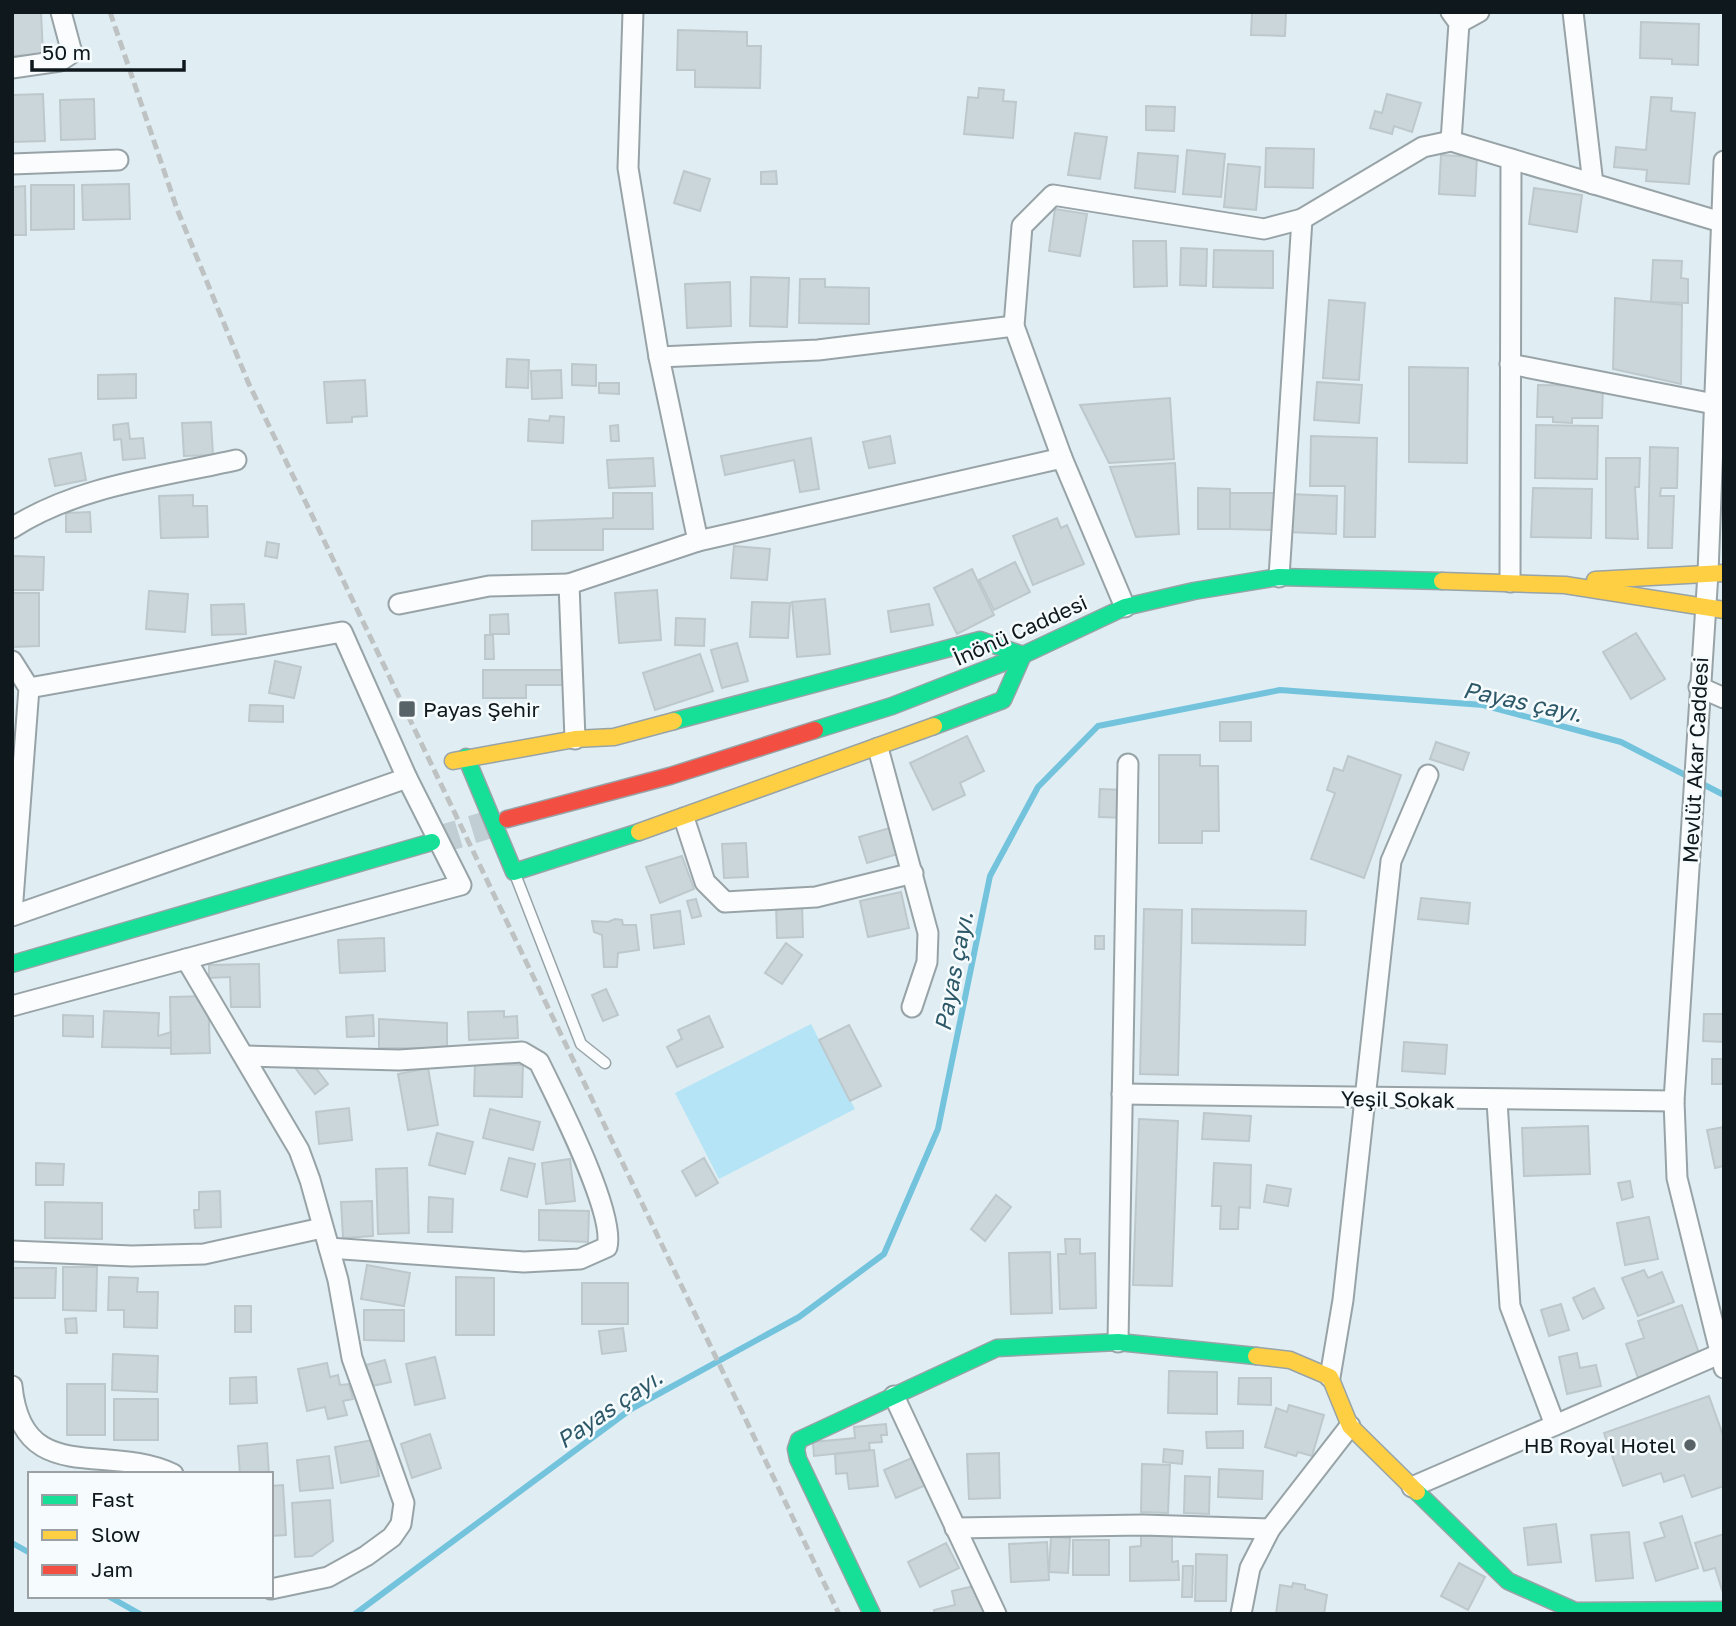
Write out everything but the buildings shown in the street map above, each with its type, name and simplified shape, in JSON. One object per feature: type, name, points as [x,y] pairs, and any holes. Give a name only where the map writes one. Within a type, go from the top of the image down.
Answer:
[{"type":"street","points":[[12,68],[60,61],[72,53],[61,12]]},
{"type":"street","points":[[633,12],[628,168],[659,357],[698,541]]},
{"type":"street","points":[[1451,141],[1455,18],[1479,12]]},
{"type":"street","points":[[1573,12],[1593,184]]},
{"type":"street","points":[[1125,607],[1062,458],[1014,326],[1022,226],[1053,195],[1264,229],[1302,219],[1423,148],[1451,141],[1721,222]]},
{"type":"street","points":[[1510,582],[1511,159]]},
{"type":"street","points":[[12,164],[118,160]]},
{"type":"street","name":"Mevlüt Akar Caddesi","points":[[1722,1358],[1677,1178],[1674,1101],[1679,992],[1692,845],[1703,609],[1716,573],[1714,404],[1719,368],[1724,161]]},
{"type":"street","points":[[1279,577],[1302,219]]},
{"type":"street","points":[[659,357],[818,349],[1014,326]]},
{"type":"street","points":[[1510,364],[1714,404]]},
{"type":"street","points":[[399,604],[489,586],[569,584],[698,541],[1062,458]]},
{"type":"street","points":[[12,528],[37,512],[78,496],[236,460]]},
{"type":"street","points":[[1565,584],[1716,573]]},
{"type":"street","name":"İnönü Caddesi","points":[[507,819],[670,776],[892,706],[1023,655],[1125,607],[1194,591],[1279,577],[1565,584]]},
{"type":"street","points":[[569,584],[575,739]]},
{"type":"street","points":[[1565,584],[1703,609],[1724,610]]},
{"type":"street","points":[[12,1006],[461,885],[407,778],[342,632],[29,688]]},
{"type":"street","points":[[980,640],[1023,655],[1003,700],[684,818],[514,872],[459,759],[575,739],[614,737],[980,640]]},
{"type":"street","points":[[12,662],[29,688],[12,914],[407,778]]},
{"type":"street","points":[[1699,687],[1724,698]]},
{"type":"street","points":[[877,748],[926,919],[928,948],[923,977],[912,1007]]},
{"type":"street","points":[[1118,1342],[1128,764]]},
{"type":"street","points":[[1427,775],[1391,861],[1343,1300],[1330,1377],[1350,1426],[1508,1581],[1575,1611],[1724,1610]]},
{"type":"street","points":[[684,818],[705,882],[726,902],[816,897],[913,873]]},
{"type":"street","points":[[12,964],[432,842]]},
{"type":"street","points":[[186,959],[246,1056],[299,1150],[329,1248],[352,1357],[375,1428],[401,1488],[404,1503],[401,1524],[392,1537],[328,1577],[273,1589]]},
{"type":"street","points":[[246,1056],[399,1060],[522,1052],[532,1055],[539,1062],[566,1118],[604,1213],[610,1236],[607,1247],[580,1259],[524,1262],[329,1248]]},
{"type":"street","name":"Yeşil Sokak","points":[[1122,1094],[1497,1101],[1674,1101]]},
{"type":"street","points":[[1497,1101],[1510,1306],[1555,1425]]},
{"type":"street","points":[[12,1251],[132,1256],[204,1254],[321,1228]]},
{"type":"street","points":[[872,1614],[798,1459],[796,1449],[799,1440],[807,1435],[997,1348],[1118,1342],[1290,1360],[1330,1377]]},
{"type":"street","points":[[1412,1487],[1555,1425],[1722,1358]]},
{"type":"street","points":[[12,1386],[14,1406],[21,1423],[31,1440],[46,1450],[65,1456],[125,1459],[152,1464],[169,1472]]},
{"type":"street","points":[[894,1396],[996,1614]]},
{"type":"street","points":[[1241,1614],[1250,1568],[1270,1529],[1350,1426]]},
{"type":"street","points":[[956,1528],[1143,1525],[1270,1529]]},
{"type":"lane","points":[[514,872],[581,1044],[605,1063]]},
{"type":"shaded area","points":[[811,1024],[855,1109],[719,1179],[675,1093]]},
{"type":"waterway","name":"Payas çayı.","points":[[355,1614],[631,1409],[799,1317],[884,1254],[938,1129],[990,876],[1038,787],[1098,726],[1280,690],[1483,705],[1621,742],[1724,795]]},
{"type":"waterway","name":"Payas çayı.","points":[[12,1543],[28,1552]]},
{"type":"waterway","name":"Payas çayı.","points":[[112,1598],[140,1614]]},
{"type":"tunnel","points":[[432,842],[507,819]]},
{"type":"railway","points":[[110,12],[177,209],[248,382],[839,1614]]},
{"type":"traffic: fast","points":[[815,730],[892,706],[1023,655],[1125,607],[1194,591],[1279,577],[1442,581]]},
{"type":"traffic: fast","points":[[674,721],[980,640],[1023,655],[1003,700],[934,726]]},
{"type":"traffic: fast","points":[[466,757],[514,872],[639,832]]},
{"type":"traffic: fast","points":[[12,964],[432,842]]},
{"type":"traffic: fast","points":[[872,1614],[798,1459],[796,1449],[799,1440],[997,1348],[1118,1342],[1256,1356]]},
{"type":"traffic: fast","points":[[1417,1492],[1508,1581],[1575,1611],[1724,1610]]},
{"type":"traffic: slow","points":[[1595,580],[1724,573]]},
{"type":"traffic: slow","points":[[1442,581],[1565,585],[1724,610]]},
{"type":"traffic: slow","points":[[453,761],[575,739],[614,737],[674,721]]},
{"type":"traffic: slow","points":[[639,832],[934,726]]},
{"type":"traffic: slow","points":[[1256,1356],[1290,1360],[1330,1377],[1350,1426],[1417,1492]]},
{"type":"traffic: jam","points":[[507,819],[670,776],[815,730]]},
{"type":"place","name":"Payas Şehi̇r","points":[[407,709]]},
{"type":"place","name":"HB Royal Hotel","points":[[1690,1445]]}]
